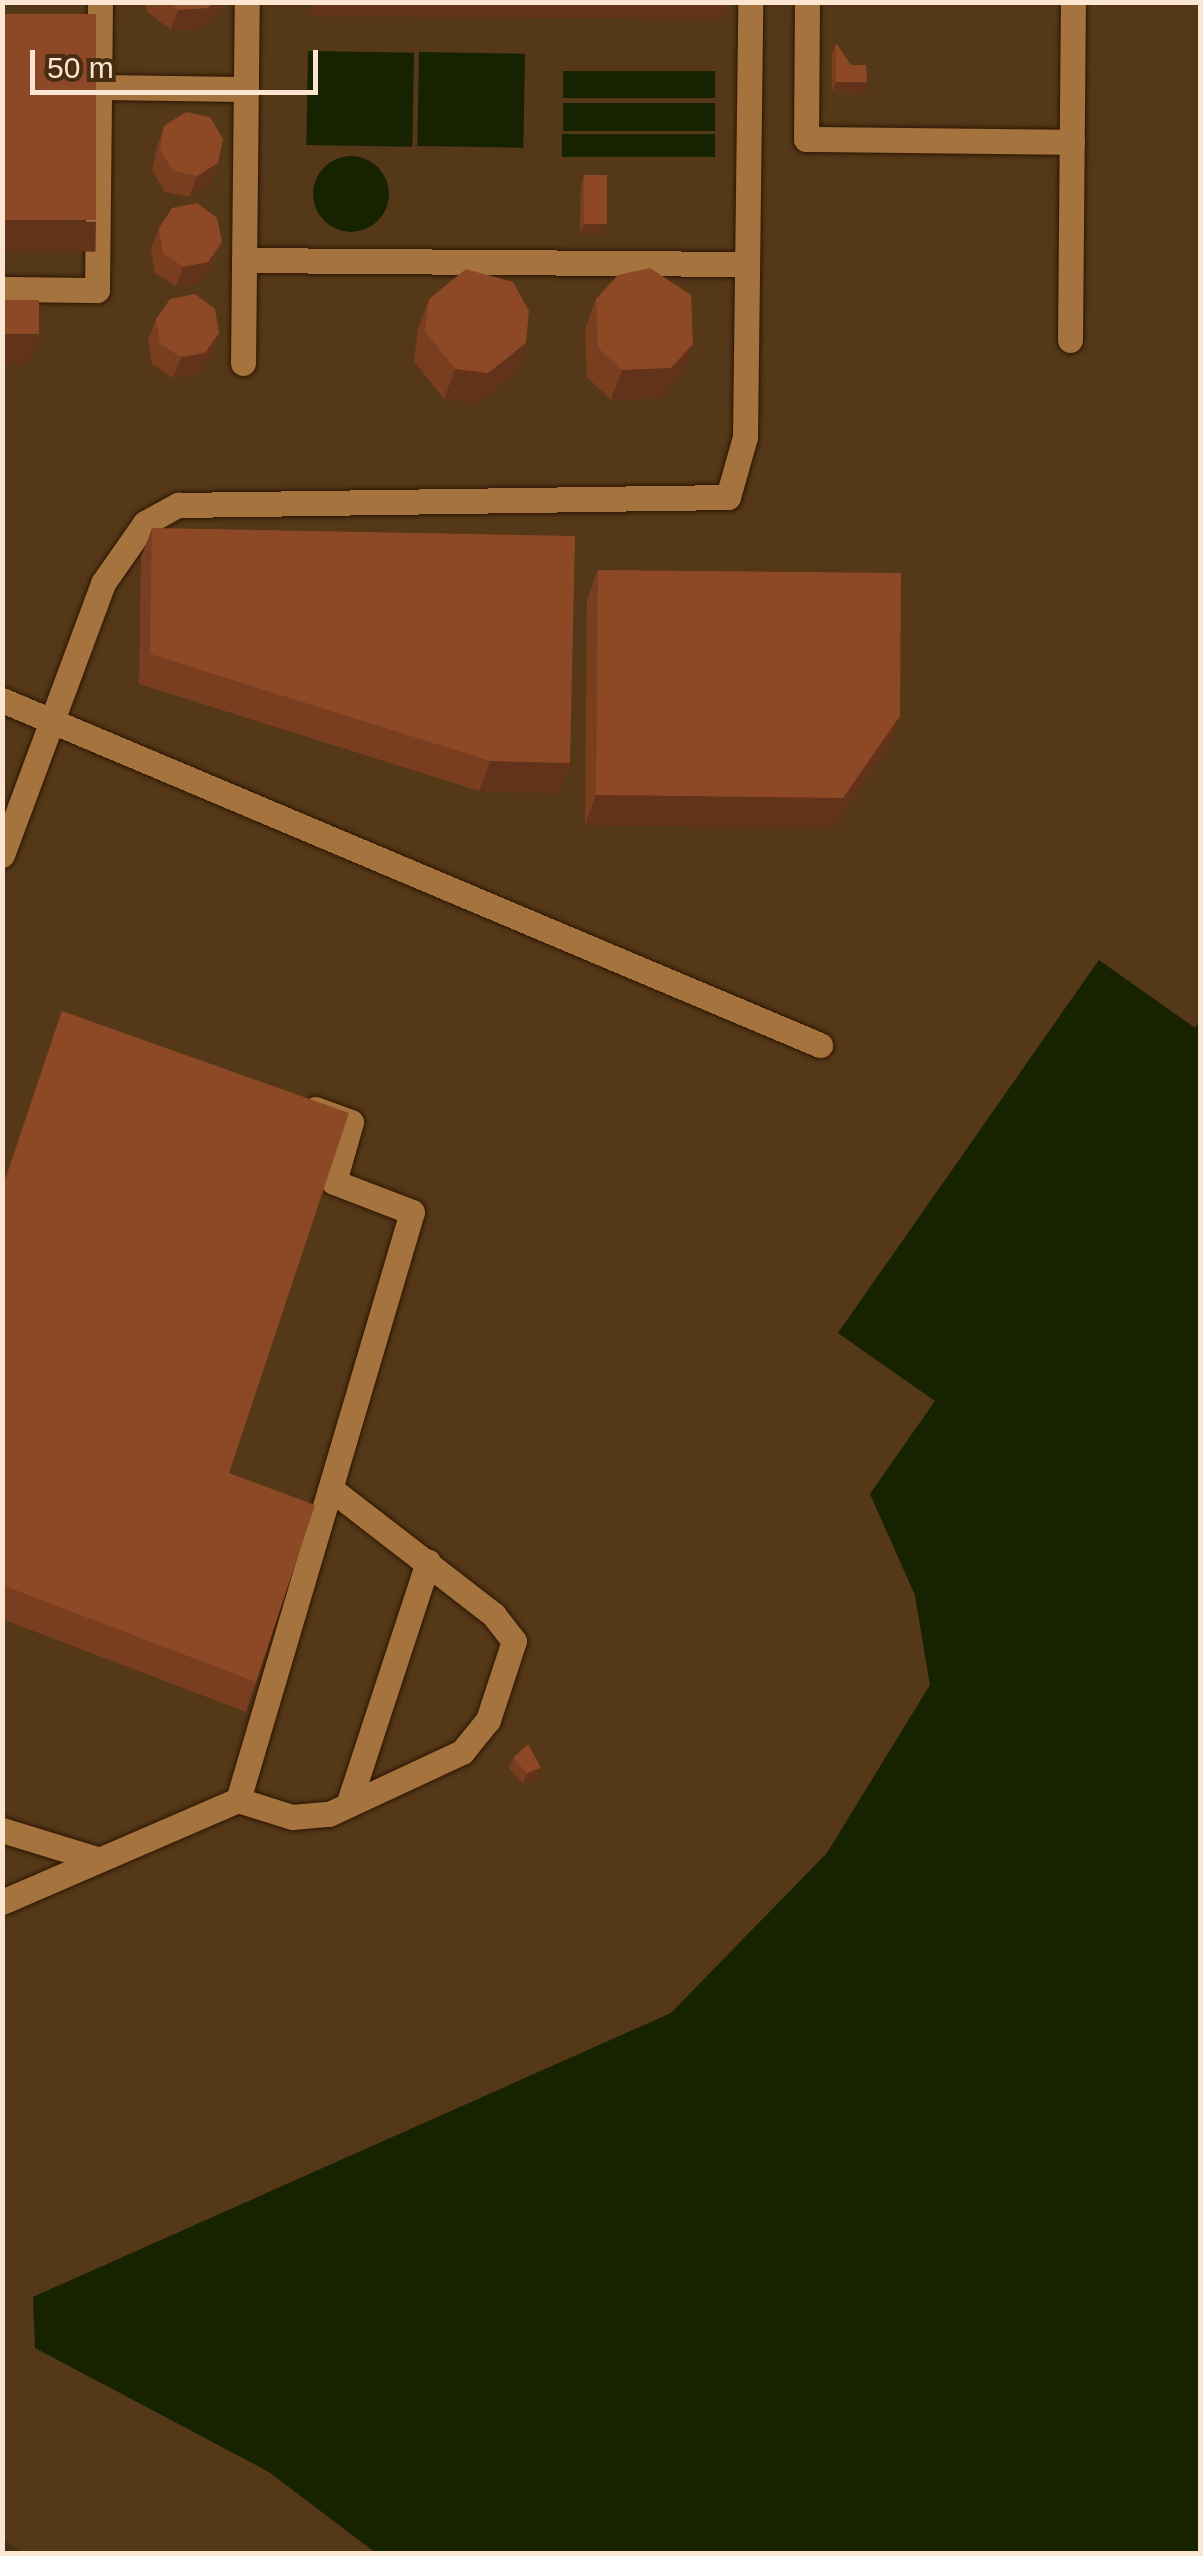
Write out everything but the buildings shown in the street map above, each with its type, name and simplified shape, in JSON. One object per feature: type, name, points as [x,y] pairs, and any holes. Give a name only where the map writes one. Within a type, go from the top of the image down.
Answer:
[{"type":"lane","points":[[2,290],[98,290],[100,2]]},
{"type":"lane","points":[[243,363],[247,2]]},
{"type":"lane","points":[[2,855],[122,546],[178,505],[728,497],[746,437],[744,264],[750,2]]},
{"type":"lane","points":[[807,2],[806,139],[1072,142]]},
{"type":"lane","points":[[1070,340],[1074,2]]},
{"type":"lane","points":[[100,87],[246,89]]},
{"type":"lane","points":[[244,260],[744,264]]},
{"type":"lane","points":[[2,700],[820,1045]]},
{"type":"lane","points":[[238,1800],[336,1494],[412,1212],[334,1182],[351,1122],[278,1096]]},
{"type":"lane","points":[[2,1902],[238,1800],[292,1816],[397,1789],[462,1752],[488,1720],[514,1641],[428,1562],[336,1494]]},
{"type":"lane","points":[[349,1802],[428,1562]]},
{"type":"lane","points":[[2,1830],[96,1860]]},
{"type":"shaded area","points":[[2,3],[1200,3],[1200,1021],[1196,1028],[1098,961],[838,1333],[935,1401],[870,1494],[915,1595],[930,1685],[827,1853],[671,2013],[33,2297],[36,2348],[269,2472],[376,2553],[24,2554],[3,2539]]},
{"type":"shaded area","points":[[308,51],[414,53],[412,147],[306,145]]},
{"type":"shaded area","points":[[419,52],[525,54],[523,148],[417,146]]},
{"type":"shaded area","points":[[563,71],[715,71],[715,98],[563,98]]},
{"type":"shaded area","points":[[563,103],[715,103],[715,131],[563,131]]},
{"type":"shaded area","points":[[562,134],[715,134],[715,157],[562,157]]},
{"type":"shaded area","points":[[351,156],[378,167],[389,194],[378,221],[351,232],[324,221],[313,194],[324,167]]},
{"type":"shaded area","points":[[1099,960],[1195,1028],[1200,1021],[1200,2553],[376,2553],[269,2472],[35,2348],[33,2297],[671,2013],[827,1853],[930,1685],[915,1595],[870,1494],[935,1401],[838,1333]]}]
